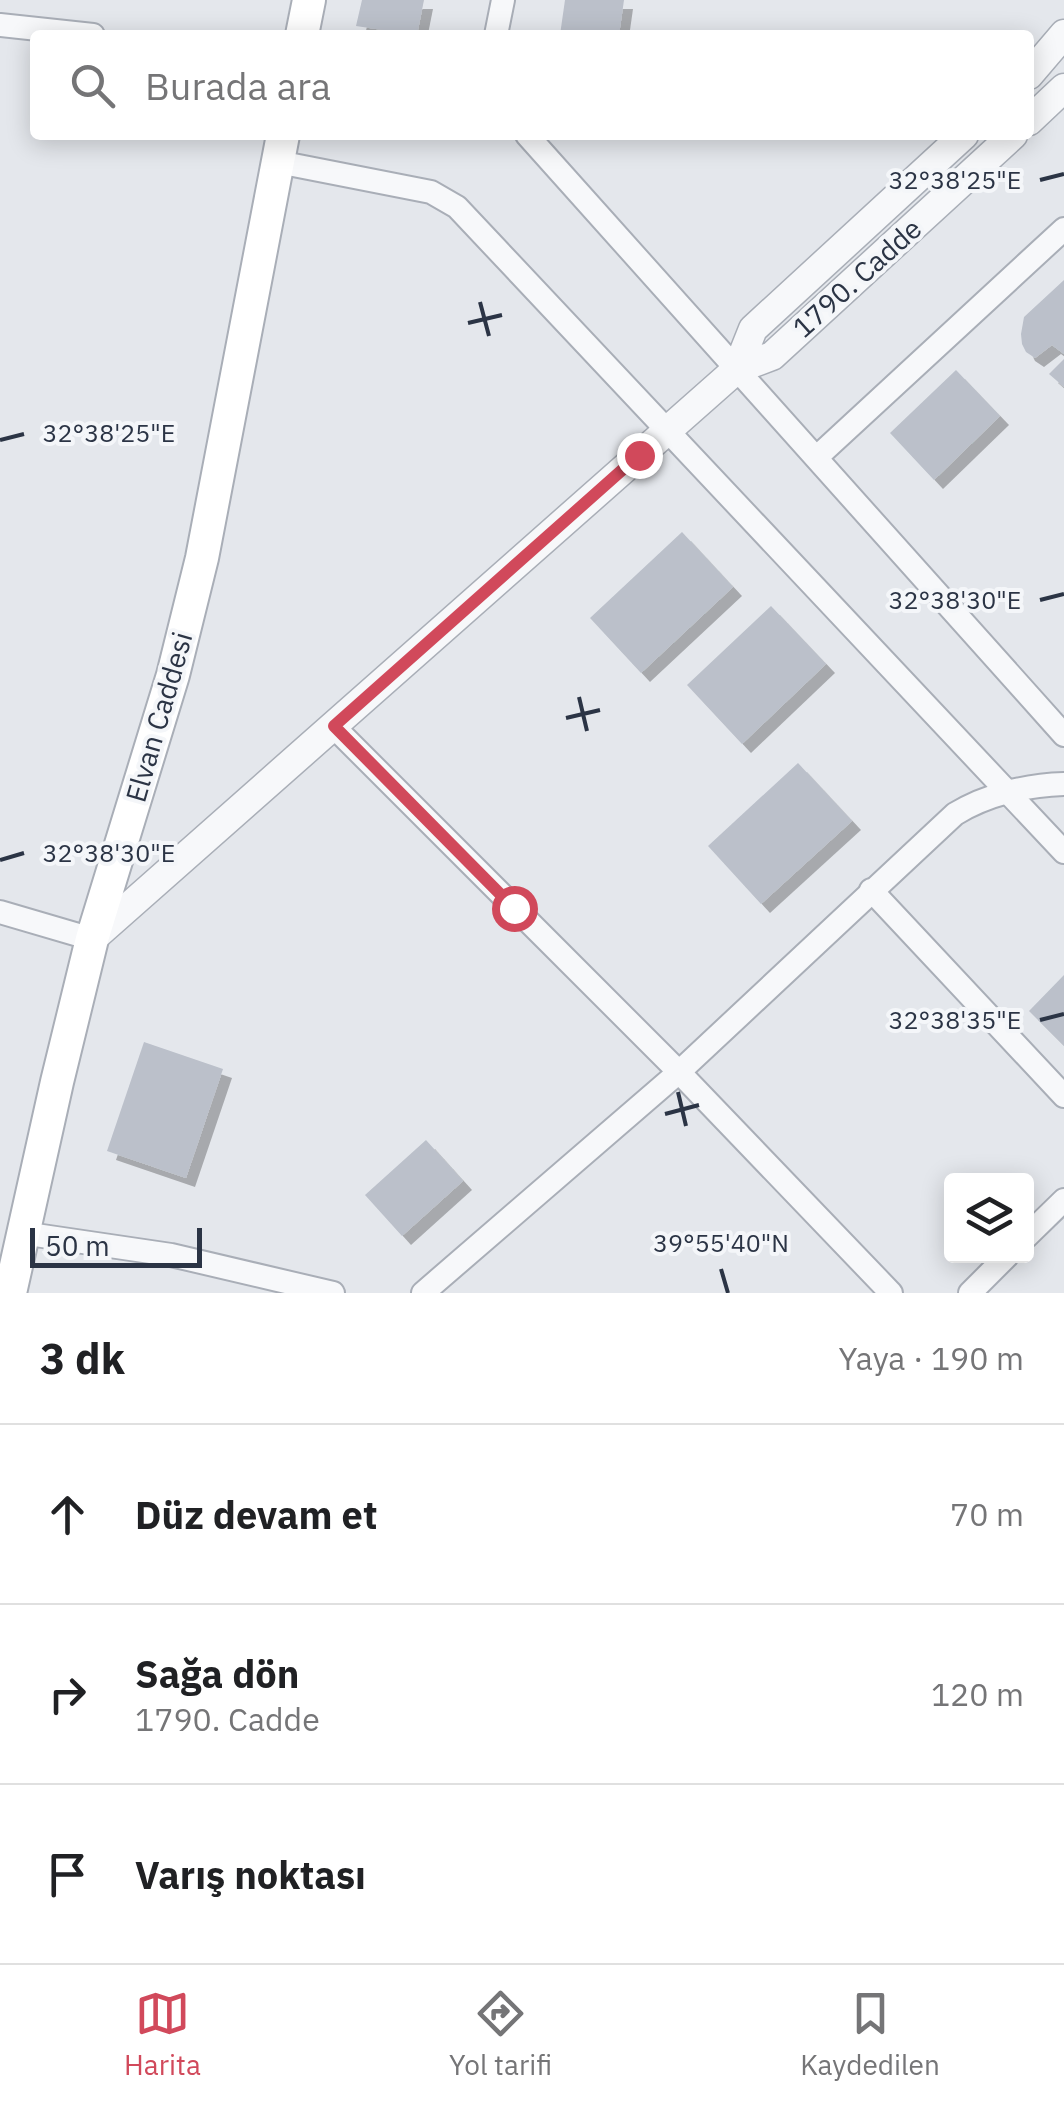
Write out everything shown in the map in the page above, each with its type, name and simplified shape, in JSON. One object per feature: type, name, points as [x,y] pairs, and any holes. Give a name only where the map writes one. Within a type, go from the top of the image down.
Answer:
[{"type":"main road","points":[[303,30],[308,0]]},
{"type":"main road","name":"Elvan Caddesi","points":[[10,1293],[92,940],[174,675],[202,558],[280,149]]},
{"type":"street","points":[[497,30],[502,0]]},
{"type":"street","points":[[0,26],[41,30]]},
{"type":"street","points":[[1034,69],[1064,34]]},
{"type":"street","points":[[1034,115],[1064,88]]},
{"type":"street","points":[[531,140],[1064,735]]},
{"type":"street","name":"1790. Cadde","points":[[737,369],[752,329],[959,140]]},
{"type":"street","name":"1790. Cadde","points":[[92,940],[737,369],[772,356],[1008,140]]},
{"type":"street","points":[[280,149],[442,197],[472,221],[1064,852]]},
{"type":"street","points":[[817,457],[1064,228]]},
{"type":"street","points":[[334,726],[679,1072],[892,1293]]},
{"type":"street","points":[[423,1293],[679,1072],[954,814],[974,802],[1008,792],[1064,784]]},
{"type":"street","points":[[871,890],[1064,1096]]},
{"type":"street","points":[[0,912],[92,940]]},
{"type":"street","points":[[1034,1229],[1064,1200]]},
{"type":"street","points":[[22,1233],[170,1256],[323,1292]]},
{"type":"street","points":[[970,1293],[1000,1263]]},
{"type":"building","points":[[362,0],[424,0],[418,30],[356,26]]},
{"type":"building","points":[[565,0],[624,0],[620,30],[561,30]]},
{"type":"building","points":[[1064,280],[1064,354],[1052,345],[1035,358],[1022,344],[1024,317]]},
{"type":"building","points":[[1064,359],[1064,387],[1049,374]]},
{"type":"building","points":[[956,370],[1000,416],[934,480],[890,433]]},
{"type":"building","points":[[682,532],[733,587],[641,673],[590,618]]},
{"type":"building","points":[[771,606],[826,664],[742,744],[687,685]]},
{"type":"building","points":[[798,763],[852,821],[761,904],[708,846]]},
{"type":"building","points":[[1064,975],[1064,1046],[1029,1011]]},
{"type":"building","points":[[144,1042],[223,1069],[186,1178],[107,1151]]},
{"type":"building","points":[[426,1140],[463,1181],[402,1236],[365,1195]]},
{"type":"route","points":[[514,908],[334,726],[639,455]]}]
